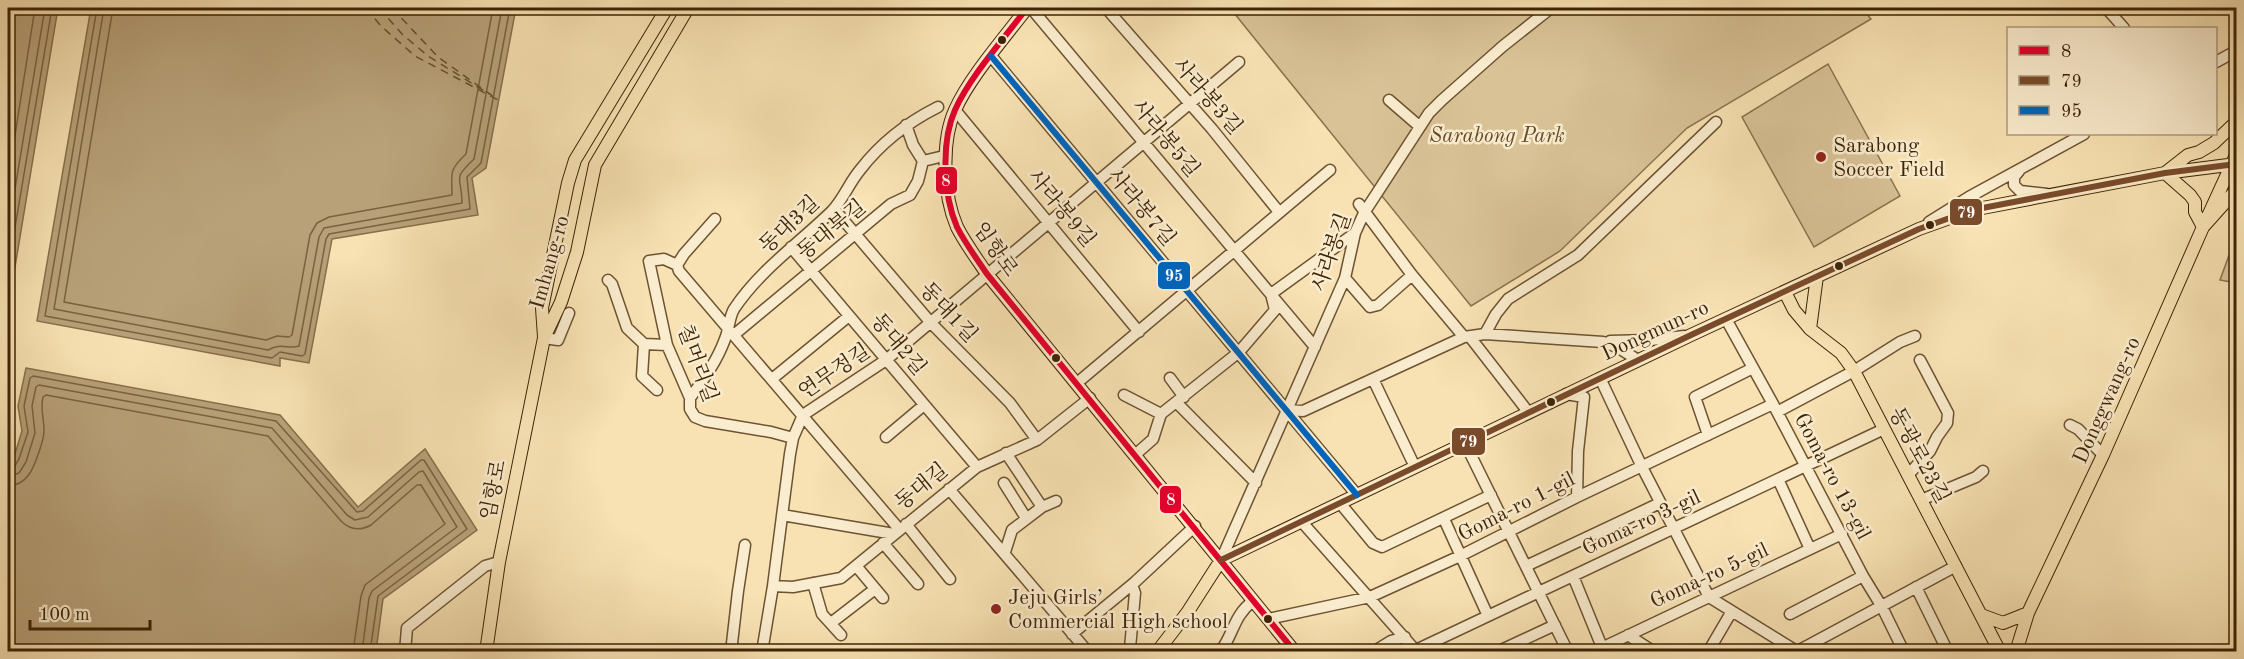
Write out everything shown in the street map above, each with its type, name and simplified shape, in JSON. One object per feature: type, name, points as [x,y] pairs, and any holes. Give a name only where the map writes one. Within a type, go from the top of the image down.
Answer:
[{"type":"main road","name":"Imhang-ro","points":[[544,338],[542,308],[568,183],[575,160],[667,8]]},
{"type":"main road","name":"Imhang-ro","points":[[544,338],[561,302],[577,252],[595,165],[688,8]]},
{"type":"main road","name":"임항로","points":[[1027,8],[955,110],[944,156],[948,188],[957,226],[987,274],[1295,651]]},
{"type":"main road","points":[[2236,122],[2214,143],[2199,152],[2188,155],[2165,173],[2195,202],[2195,212],[2203,227],[2236,190]]},
{"type":"main road","name":"Dongmun-ro","points":[[1221,560],[1690,335],[1919,229],[1972,210],[2235,161]]},
{"type":"main road","name":"Donggwang-ro","points":[[2016,651],[2028,613],[2103,455],[2203,227],[2235,161]]},
{"type":"main road","points":[[1810,328],[1817,276]]},
{"type":"main road","name":"동광로23길","points":[[1785,292],[1794,310],[1810,328],[1841,353],[1854,371],[2001,651]]},
{"type":"main road","name":"임항로","points":[[486,651],[499,562],[544,338]]},
{"type":"main road","points":[[1157,651],[1187,613],[1221,560]]},
{"type":"main road","points":[[1982,615],[2003,623],[2028,613]]},
{"type":"street","name":"사라봉5길","points":[[1031,8],[1315,347]]},
{"type":"street","name":"사라봉3길","points":[[1106,8],[1279,212]]},
{"type":"street","name":"사라봉길","points":[[1221,560],[1345,278],[1361,208],[1419,126],[1442,100],[1551,8]]},
{"type":"street","points":[[2106,8],[2123,27]]},
{"type":"street","points":[[2217,61],[2236,51]]},
{"type":"street","name":"사라봉7길","points":[[991,56],[1357,495]]},
{"type":"street","name":"연무정길","points":[[762,651],[794,438],[803,415],[886,360],[1239,62]]},
{"type":"street","points":[[1389,100],[1419,126]]},
{"type":"street","name":"동대3길","points":[[690,398],[710,372],[732,331],[732,312],[745,294],[791,247],[834,209],[859,171],[877,150],[906,126],[938,107]]},
{"type":"street","name":"사라봉9길","points":[[955,110],[1139,332]]},
{"type":"street","points":[[1485,334],[1508,299],[1578,255],[1716,122]]},
{"type":"street","points":[[906,126],[913,145],[923,161],[944,156]]},
{"type":"street","points":[[1919,229],[1969,197],[2082,135]]},
{"type":"street","name":"동대북길","points":[[732,331],[811,271],[891,204],[910,195],[918,181],[923,161]]},
{"type":"street","points":[[1077,383],[1330,170]]},
{"type":"street","points":[[2019,170],[2014,177],[2014,185],[2020,191],[2052,195]]},
{"type":"street","points":[[1361,208],[1412,275],[1467,337],[1529,413]]},
{"type":"street","name":"동대1길","points":[[834,209],[931,323],[1010,404],[1037,440]]},
{"type":"street","points":[[715,219],[684,254],[677,265],[680,271],[900,529],[950,579]]},
{"type":"street","points":[[1136,454],[1153,439],[1161,414],[1239,352],[1275,310],[1271,294],[1355,233]]},
{"type":"street","name":"동대2길","points":[[791,247],[977,467]]},
{"type":"street","name":"칠머리길","points":[[677,265],[664,259],[649,261],[667,345],[690,398],[690,409],[696,417],[705,422],[771,432],[794,438]]},
{"type":"street","points":[[1345,278],[1370,306],[1378,305],[1412,275]]},
{"type":"street","points":[[608,280],[612,284],[627,328],[644,344],[667,345]]},
{"type":"street","points":[[544,338],[558,340],[569,313]]},
{"type":"street","points":[[772,379],[849,316]]},
{"type":"street","name":"Goma-ro 13-gil","points":[[1726,319],[1904,651]]},
{"type":"street","points":[[1287,410],[1303,411],[1467,337],[1485,334],[1603,342],[1651,340],[1690,335]]},
{"type":"street","name":"Goma-ro 1-gil","points":[[1268,620],[1370,597],[1460,556],[1509,530],[1708,435],[1775,408],[1854,371],[1900,342],[1915,336]]},
{"type":"street","points":[[1603,342],[1617,347],[1638,360]]},
{"type":"street","points":[[644,344],[642,376],[657,390]]},
{"type":"street","points":[[1908,475],[1930,451],[1936,436],[1947,423],[1948,412],[1920,360]]},
{"type":"street","points":[[1708,435],[1695,397],[1753,368]]},
{"type":"street","points":[[1170,378],[1180,400],[1256,483]]},
{"type":"street","points":[[1600,378],[1660,503],[1709,597],[1797,651],[1956,566]]},
{"type":"street","points":[[1373,379],[1415,467]]},
{"type":"street","points":[[1566,394],[1584,397],[1578,451],[1577,497]]},
{"type":"street","points":[[1124,395],[1161,414]]},
{"type":"street","name":"동대길","points":[[773,586],[793,587],[841,578],[977,467],[1037,440],[1090,398]]},
{"type":"street","points":[[886,437],[924,405]]},
{"type":"street","points":[[2070,425],[2078,429],[2103,455]]},
{"type":"street","name":"Goma-ro 3-gil","points":[[1416,651],[1884,429]]},
{"type":"street","points":[[1465,443],[1568,651]]},
{"type":"street","points":[[1006,453],[1042,507]]},
{"type":"street","points":[[1921,500],[1976,477],[1983,471]]},
{"type":"street","points":[[1778,479],[1810,549]]},
{"type":"street","points":[[1004,483],[1026,518]]},
{"type":"street","points":[[949,489],[1088,651]]},
{"type":"street","points":[[1340,503],[1373,543],[1382,547],[1491,495]]},
{"type":"street","points":[[1005,552],[1012,530],[1042,507],[1056,501]]},
{"type":"street","points":[[1526,566],[1660,503]]},
{"type":"street","points":[[782,515],[900,529]]},
{"type":"street","points":[[1444,519],[1488,616]]},
{"type":"street","points":[[1301,521],[1416,651]]},
{"type":"street","points":[[1072,634],[1132,585],[1195,526]]},
{"type":"street","name":"Goma-ro 5-gil","points":[[1600,650],[1842,534]]},
{"type":"street","points":[[883,543],[918,584]]},
{"type":"street","points":[[731,651],[745,545]]},
{"type":"street","points":[[405,651],[407,628],[485,566],[499,562]]},
{"type":"street","points":[[831,623],[879,593],[857,567]]},
{"type":"street","points":[[1573,576],[1600,650]]},
{"type":"street","points":[[1790,614],[1863,576]]},
{"type":"street","points":[[813,583],[822,614],[841,635]]},
{"type":"street","points":[[1132,585],[1135,593],[1130,648],[1132,651]]},
{"type":"street","points":[[1916,587],[1948,651]]},
{"type":"street","points":[[1220,651],[1227,643],[1236,617],[1253,601]]},
{"type":"street","points":[[1708,651],[1732,611]]},
{"type":"street","points":[[1497,651],[1556,625]]},
{"type":"street","points":[[1628,635],[1654,651]]},
{"type":"street","points":[[1373,651],[1391,641],[1405,637]]},
{"type":"green space","name":"Sarabong Park","points":[[1230,8],[1862,8],[1871,19],[1687,128],[1560,251],[1471,306]]},
{"type":"green space","name":"Sarabong Soccer Field","points":[[1828,64],[1900,196],[1814,247],[1742,117]]},
{"type":"green space","points":[[2236,236],[2236,283],[2220,280]]},
{"type":"water","points":[[8,8],[58,8],[15,267],[8,287]]},
{"type":"water","points":[[91,8],[516,8],[486,168],[472,178],[478,215],[332,239],[309,363],[280,358],[280,366],[37,321]]},
{"type":"water","points":[[26,368],[280,415],[358,507],[425,449],[477,530],[383,599],[376,651],[8,651],[8,467],[14,457],[22,431],[18,406]]},
{"type":"ferry route","points":[[366,8],[381,26],[415,56],[500,101]]},
{"type":"ferry route","points":[[379,8],[403,35],[428,56],[489,94]]},
{"type":"ferry route","points":[[392,8],[438,57],[494,97]]},
{"type":"transit line","name":"8","points":[[1027,8],[969,85],[950,123],[945,168],[949,200],[957,227],[987,274],[1295,652]]},
{"type":"transit line","name":"95","points":[[991,56],[1357,495]]},
{"type":"transit line","name":"79","points":[[1221,560],[1691,335],[1919,229],[1972,210],[2165,173],[2236,164]]},
{"type":"place","name":"Sarabong Soccer Field","points":[[1821,157]]},
{"type":"place","name":"Jeju Girls’ Commercial High school","points":[[996,609]]}]
